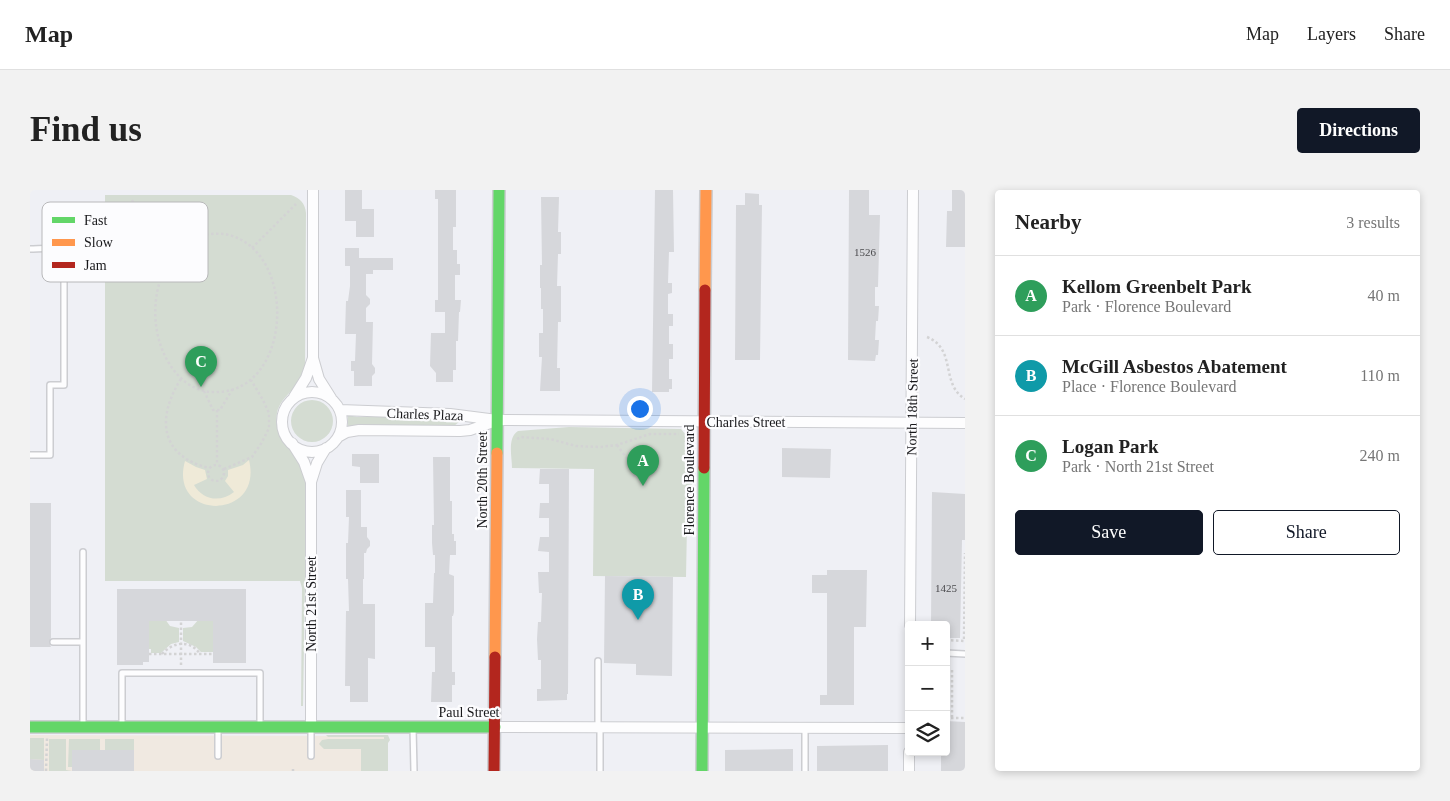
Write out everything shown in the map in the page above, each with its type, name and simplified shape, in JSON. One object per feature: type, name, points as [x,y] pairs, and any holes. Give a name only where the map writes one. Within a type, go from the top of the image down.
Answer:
[{"type":"street","points":[[292,444],[307,451],[318,451],[332,444],[342,429],[340,410],[319,379],[313,358],[313,190]]},
{"type":"street","name":"North 20th Street","points":[[494,771],[499,190]]},
{"type":"street","name":"Florence Boulevard","points":[[702,771],[706,190]]},
{"type":"street","name":"North 18th Street","points":[[910,621],[913,190]]},
{"type":"street","points":[[311,482],[304,462],[285,435],[282,420],[286,407],[306,378],[313,358]]},
{"type":"street","points":[[293,399],[306,392],[324,394],[331,398]]},
{"type":"street","name":"Charles Plaza","points":[[340,410],[469,415],[497,420]]},
{"type":"street","name":"Charles Plaza","points":[[338,437],[348,432],[359,430],[470,430],[497,420]]},
{"type":"street","name":"Charles Street","points":[[497,420],[965,423]]},
{"type":"street","points":[[311,482],[317,463],[326,448]]},
{"type":"street","name":"North 21st Street","points":[[311,482],[311,727]]},
{"type":"street","name":"Paul Street","points":[[30,727],[905,728]]},
{"type":"street","points":[[909,756],[909,771]]},
{"type":"lane","points":[[30,455],[50,455],[50,385],[64,385],[64,282]]},
{"type":"lane","points":[[83,552],[83,728]]},
{"type":"lane","points":[[53,642],[83,642]]},
{"type":"lane","points":[[950,653],[965,654]]},
{"type":"lane","points":[[598,661],[600,771]]},
{"type":"lane","points":[[122,727],[122,673],[260,673],[260,727]]},
{"type":"lane","points":[[218,727],[218,756]]},
{"type":"lane","points":[[311,727],[311,756]]},
{"type":"lane","points":[[413,727],[414,771]]},
{"type":"lane","points":[[805,728],[805,771]]},
{"type":"path","points":[[252,248],[296,204]]},
{"type":"path","points":[[161,282],[154,313],[159,343],[174,371],[181,379],[204,391],[218,392],[232,390],[251,380],[263,365],[275,337],[277,312],[274,286],[270,273],[259,255],[252,248],[231,236],[208,235]]},
{"type":"path","points":[[927,337],[940,345],[948,362],[951,383],[965,399]]},
{"type":"path","points":[[181,379],[167,408],[165,422],[168,438],[182,456],[193,463],[209,468],[217,465],[224,469]]},
{"type":"path","points":[[224,469],[252,457],[269,428],[269,414],[251,380]]},
{"type":"path","points":[[216,410],[220,410],[232,390]]},
{"type":"path","points":[[204,391],[213,410],[216,410]]},
{"type":"path","points":[[216,410],[217,465]]},
{"type":"path","points":[[517,439],[550,439],[567,444],[600,447],[617,445],[650,434],[680,434]]},
{"type":"path","points":[[617,445],[633,467],[634,478]]},
{"type":"path","points":[[209,468],[210,478],[217,481],[224,477],[224,469]]},
{"type":"path","points":[[950,640],[964,640],[965,554]]},
{"type":"path","points":[[181,621],[181,666]]},
{"type":"path","points":[[162,654],[169,647],[181,644],[192,646],[200,654]]},
{"type":"path","points":[[149,654],[213,654]]},
{"type":"path","points":[[952,670],[952,718],[965,718]]},
{"type":"path","points":[[46,737],[46,771]]},
{"type":"shaded area","points":[[105,195],[291,195],[299,199],[304,206],[306,213],[305,368],[300,381],[279,406],[277,413],[279,431],[299,462],[305,479],[303,706],[301,706],[302,588],[300,581],[105,581],[105,282],[208,282],[208,202],[105,202]]},
{"type":"shaded area","points":[[308,400],[316,400],[327,406],[333,421],[327,436],[316,442],[308,442],[297,436],[291,425],[291,417],[297,406]]},
{"type":"shaded area","points":[[348,415],[357,417],[456,417],[459,422],[454,426],[348,427]]},
{"type":"shaded area","points":[[569,427],[681,429],[691,441],[692,525],[687,525],[686,577],[593,576],[594,469],[512,468],[511,443],[512,438],[518,431]]},
{"type":"shaded area","points":[[160,612],[170,626],[179,628],[179,642],[171,644],[161,653],[151,653],[151,649],[149,649],[149,614]]},
{"type":"shaded area","points":[[213,615],[213,652],[201,652],[196,647],[183,641],[183,628],[192,627],[199,619]]},
{"type":"shaded area","points":[[30,735],[388,736],[388,771],[30,771]]},
{"type":"shaded area","points":[[326,735],[388,735],[390,740],[388,743],[388,771],[361,771],[361,749],[324,749],[319,744],[322,740],[328,739],[384,739],[384,737],[328,737]]},
{"type":"shaded area","points":[[30,738],[44,738],[44,760],[30,759]]},
{"type":"shaded area","points":[[49,739],[66,739],[66,770],[72,771],[49,771]]},
{"type":"shaded area","points":[[69,739],[100,739],[100,750],[72,750],[72,767],[68,767]]},
{"type":"shaded area","points":[[105,739],[134,739],[134,750],[105,750]]},
{"type":"sand","points":[[249,460],[250,480],[243,494],[231,503],[216,506],[202,503],[190,495],[183,481],[185,461],[205,470],[207,479],[194,485],[202,494],[212,498],[223,498],[234,492],[225,481],[228,476],[228,470],[243,465]]},
{"type":"building","points":[[345,190],[362,190],[362,209],[374,209],[374,237],[356,237],[356,221],[345,221]]},
{"type":"building","points":[[435,190],[456,190],[456,227],[453,227],[453,250],[457,250],[457,264],[460,264],[460,275],[455,275],[455,300],[461,300],[458,341],[456,341],[456,370],[453,370],[453,382],[436,382],[436,373],[430,366],[431,333],[445,333],[445,312],[435,312],[435,300],[438,300],[438,199],[435,199]]},
{"type":"building","points":[[655,190],[673,190],[674,252],[669,252],[668,283],[672,283],[672,293],[668,294],[668,314],[673,314],[673,326],[669,326],[669,344],[673,344],[673,359],[669,359],[669,379],[672,379],[672,389],[669,389],[669,392],[652,392]]},
{"type":"building","points":[[849,190],[869,190],[869,215],[880,215],[878,287],[875,287],[875,306],[879,306],[875,340],[879,340],[878,355],[876,355],[875,361],[848,360]]},
{"type":"building","points":[[952,190],[965,190],[965,247],[946,247],[947,211],[952,211]]},
{"type":"building","points":[[745,193],[759,194],[759,205],[762,205],[760,360],[735,360],[736,205],[745,205]]},
{"type":"building","points":[[541,197],[559,197],[558,232],[561,232],[561,254],[558,254],[557,286],[561,286],[561,322],[558,322],[557,368],[560,368],[560,391],[540,391],[542,357],[539,357],[539,333],[543,333],[543,309],[541,309],[540,288],[540,265],[542,265]]},
{"type":"building","points":[[345,248],[359,248],[359,258],[393,258],[393,270],[373,270],[373,274],[366,274],[366,295],[370,299],[370,304],[366,308],[366,322],[373,322],[372,364],[375,368],[375,373],[372,376],[372,386],[354,386],[354,371],[351,371],[351,361],[355,361],[356,334],[345,334],[350,266],[345,266]]},
{"type":"building","points":[[782,448],[831,449],[830,478],[782,477]]},
{"type":"building","points":[[352,454],[379,454],[379,483],[360,483],[360,467],[352,466]]},
{"type":"building","points":[[433,457],[450,457],[452,534],[454,534],[454,541],[456,541],[456,555],[450,555],[449,574],[454,576],[452,672],[455,672],[455,685],[452,685],[452,702],[431,702],[432,672],[435,672],[435,647],[425,647],[425,603],[433,603],[435,573],[435,555],[433,555],[432,543],[432,525],[434,525]]},
{"type":"building","points":[[540,469],[569,469],[567,700],[537,701],[537,689],[541,689],[541,660],[538,660],[537,639],[538,622],[541,622],[542,593],[539,593],[538,572],[549,572],[549,552],[538,551],[540,537],[549,537],[549,518],[539,518],[540,503],[549,503],[549,484],[539,484]]},
{"type":"building","points":[[346,490],[361,490],[361,527],[367,527],[367,537],[370,541],[370,546],[366,553],[364,553],[363,579],[363,604],[375,604],[375,659],[368,658],[368,702],[350,702],[350,686],[345,686],[346,611],[349,611],[348,579],[346,579],[346,543],[348,543],[349,517],[346,517]]},
{"type":"building","points":[[932,492],[965,494],[965,540],[962,540],[960,638],[950,638],[950,621],[931,621]]},
{"type":"building","points":[[30,503],[51,503],[51,638],[49,642],[51,647],[30,647]]},
{"type":"building","points":[[827,570],[867,570],[866,627],[854,627],[854,705],[820,705],[820,695],[827,695],[827,593],[812,593],[812,575],[827,575]]},
{"type":"building","points":[[605,576],[673,577],[672,676],[636,675],[636,664],[604,663]]},
{"type":"building","points":[[117,589],[246,589],[246,663],[213,663],[213,621],[149,621],[149,662],[143,662],[143,665],[117,665]]},
{"type":"building","points":[[950,721],[965,722],[965,771],[941,771],[941,756],[950,756]]},
{"type":"building","points":[[888,745],[888,771],[817,771],[817,746]]},
{"type":"building","points":[[793,749],[793,771],[725,771],[725,750]]},
{"type":"building","points":[[72,750],[134,750],[134,771],[72,771]]},
{"type":"building","points":[[30,759],[44,760],[44,771],[30,771]]},
{"type":"traffic: fast","points":[[497,453],[499,190]]},
{"type":"traffic: fast","points":[[702,771],[704,468]]},
{"type":"traffic: fast","points":[[30,727],[495,727]]},
{"type":"traffic: slow","points":[[705,290],[706,190]]},
{"type":"traffic: slow","points":[[495,657],[497,453]]},
{"type":"traffic: jam","points":[[704,468],[705,290]]},
{"type":"traffic: jam","points":[[494,771],[495,657]]},
{"type":"place","name":"Logan Park","points":[[201,387]]},
{"type":"place","name":"Kellom Greenbelt Park","points":[[643,486]]},
{"type":"place","name":"McGill Asbestos Abatement","points":[[638,620]]}]
